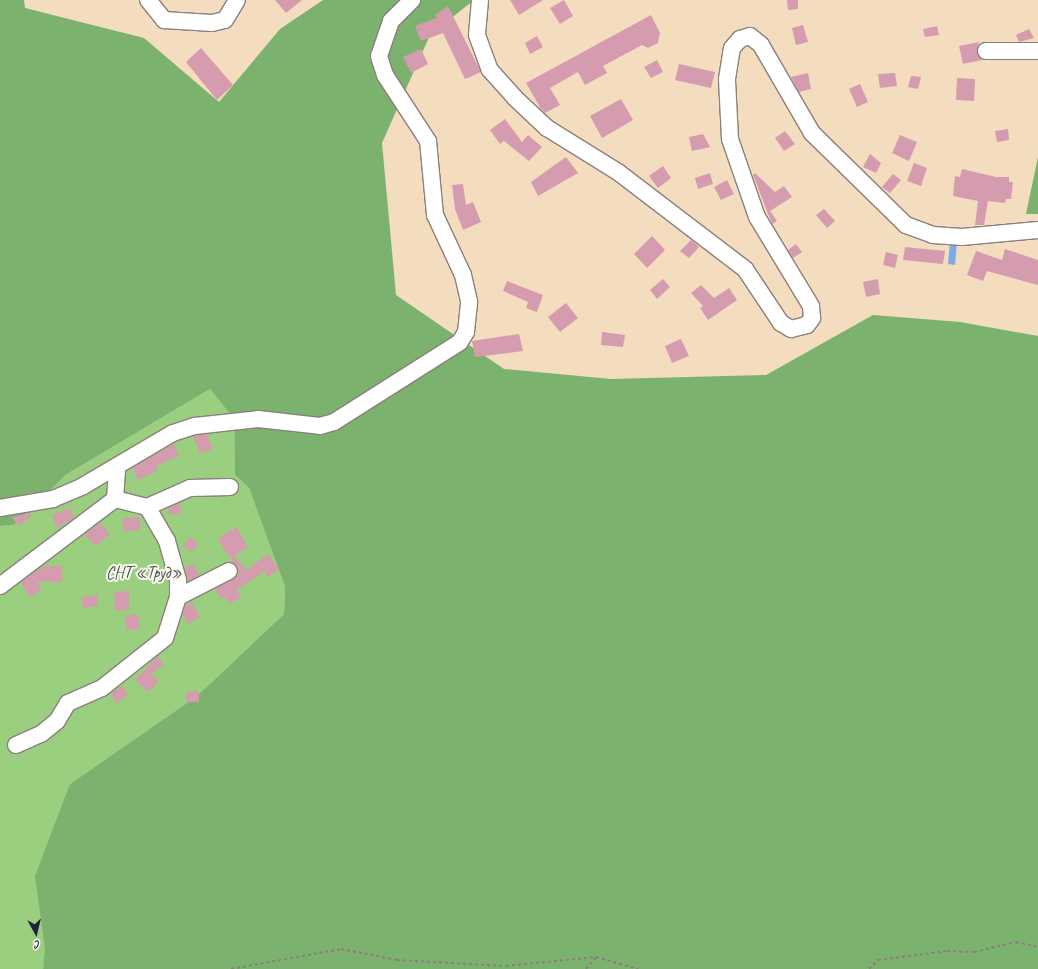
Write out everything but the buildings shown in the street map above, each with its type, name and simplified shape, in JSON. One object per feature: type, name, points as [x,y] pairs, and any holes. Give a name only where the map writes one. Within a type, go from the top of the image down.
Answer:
[{"type":"street","points":[[148,0],[164,20],[212,23],[225,20],[237,0]]},
{"type":"street","points":[[0,508],[53,499],[117,467],[173,433],[218,420],[258,418],[320,426],[334,422],[444,355],[466,332],[469,301],[463,275],[434,215],[428,141],[385,75],[379,56],[391,21],[412,0]]},
{"type":"street","points":[[480,0],[477,35],[490,70],[515,98],[547,128],[618,172],[745,269],[781,323],[791,329],[808,325],[812,318],[810,306],[757,216],[730,139],[728,65],[732,48],[740,39],[750,36],[761,45],[812,133],[906,225],[933,235],[962,237],[1038,230]]},
{"type":"street","points":[[986,50],[1038,51]]},
{"type":"street","points":[[0,586],[115,499],[117,467]]},
{"type":"street","points":[[115,499],[147,507],[190,488],[230,487]]},
{"type":"street","points":[[16,745],[41,734],[57,721],[68,703],[102,688],[155,648],[172,624],[178,597],[178,580],[167,541],[147,507]]},
{"type":"street","points":[[178,597],[229,571]]},
{"type":"path","points":[[869,969],[878,960],[947,951],[974,952],[1016,942],[1038,947]]},
{"type":"path","points":[[231,969],[341,949],[397,960],[506,966],[596,957],[638,969]]},
{"type":"path","points":[[586,969],[596,957]]},
{"type":"green space","points":[[0,0],[24,0],[25,8],[144,38],[219,102],[280,29],[323,0],[474,0],[430,35],[382,143],[396,295],[504,369],[611,379],[766,375],[873,315],[960,322],[1038,336],[1038,969],[43,969],[45,949],[35,876],[70,784],[197,696],[284,614],[285,587],[249,488],[235,475],[234,419],[210,389],[67,474],[14,525],[0,526]]},
{"type":"green space","points":[[1038,157],[1038,214],[1026,214]]},
{"type":"green space","name":"СНТ «Труд»","points":[[210,389],[234,419],[235,475],[249,488],[285,587],[284,614],[197,696],[70,784],[43,969],[0,969],[0,526],[14,525],[67,474]]},
{"type":"water","points":[[950,243],[957,243],[955,265],[948,264]]}]
